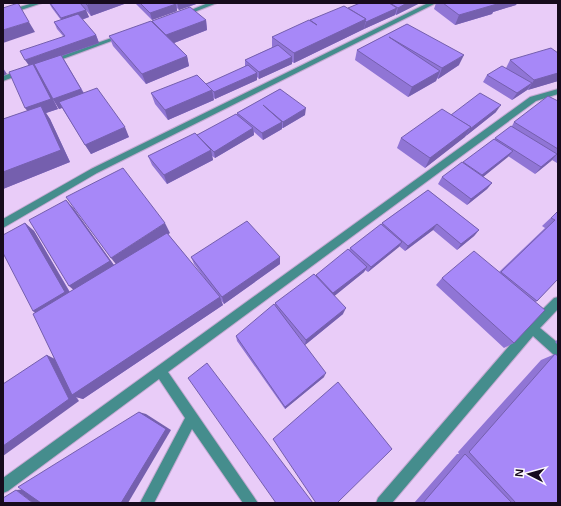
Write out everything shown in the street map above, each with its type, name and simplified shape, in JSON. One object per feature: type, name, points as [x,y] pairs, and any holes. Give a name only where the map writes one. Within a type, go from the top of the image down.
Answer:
[{"type":"street","points":[[3,14],[39,3]]},
{"type":"street","points":[[178,16],[214,3]]},
{"type":"street","points":[[3,224],[94,171],[433,3]]},
{"type":"street","points":[[3,79],[127,34]]},
{"type":"street","points":[[3,486],[533,99],[551,95]]},
{"type":"street","points":[[383,503],[532,328],[558,302]]},
{"type":"street","points":[[532,328],[558,351]]},
{"type":"street","points":[[160,371],[251,503]]},
{"type":"street","points":[[147,503],[192,417]]},
{"type":"building","points":[[18,3],[29,22],[3,30],[3,8]]},
{"type":"building","points":[[50,3],[80,3],[86,10],[61,18]]},
{"type":"building","points":[[140,3],[175,3],[176,4],[150,13]]},
{"type":"building","points":[[360,3],[389,3],[397,8],[366,22],[366,19],[348,8]]},
{"type":"building","points":[[390,3],[407,3],[398,8]]},
{"type":"building","points":[[443,3],[496,3],[497,4],[459,15]]},
{"type":"building","points":[[344,6],[366,19],[294,53],[272,37],[309,20],[317,25],[310,20]]},
{"type":"building","points":[[190,7],[206,20],[166,35],[152,21]]},
{"type":"building","points":[[78,14],[96,35],[25,60],[20,51],[65,36],[54,22]]},
{"type":"building","points":[[151,21],[187,56],[142,74],[109,36]]},
{"type":"building","points":[[407,24],[464,55],[442,68],[389,37],[440,71],[412,87],[357,50]]},
{"type":"building","points":[[278,45],[292,57],[259,72],[245,60]]},
{"type":"building","points":[[551,48],[558,53],[558,73],[534,80],[510,60]]},
{"type":"building","points":[[61,55],[81,89],[53,99],[34,64]]},
{"type":"building","points":[[33,64],[51,99],[25,108],[9,72]]},
{"type":"building","points":[[248,65],[257,73],[214,92],[206,84]]},
{"type":"building","points":[[502,66],[532,83],[517,93],[487,75]]},
{"type":"building","points":[[197,75],[212,90],[165,110],[151,93]]},
{"type":"building","points":[[97,88],[125,127],[85,145],[59,102]]},
{"type":"building","points":[[280,89],[306,108],[283,122],[263,105],[282,122],[262,133],[237,113]]},
{"type":"building","points":[[480,93],[501,105],[470,129],[471,127],[451,115]]},
{"type":"building","points":[[548,96],[558,101],[558,149],[514,122]]},
{"type":"building","points":[[41,106],[61,150],[3,172],[3,119]]},
{"type":"building","points":[[442,109],[471,127],[430,158],[401,138]]},
{"type":"building","points":[[236,114],[253,128],[214,152],[197,135]]},
{"type":"building","points":[[511,126],[557,154],[541,167],[495,138]]},
{"type":"building","points":[[195,133],[211,150],[164,175],[148,156]]},
{"type":"building","points":[[494,139],[513,151],[482,175],[463,162]]},
{"type":"building","points":[[462,162],[492,183],[471,199],[442,177]]},
{"type":"building","points":[[123,168],[165,223],[111,258],[66,197]]},
{"type":"building","points":[[428,190],[479,230],[461,244],[437,224],[408,246],[382,223]]},
{"type":"building","points":[[66,200],[110,261],[69,286],[29,220]]},
{"type":"building","points":[[558,211],[558,279],[537,301],[501,272],[555,220],[551,218]]},
{"type":"building","points":[[247,221],[280,257],[222,297],[191,257]]},
{"type":"building","points":[[25,223],[65,292],[33,311],[3,253],[3,235]]},
{"type":"building","points":[[381,224],[402,242],[371,267],[350,248]]},
{"type":"building","points":[[167,233],[220,297],[72,395],[33,314]]},
{"type":"building","points":[[348,249],[367,267],[333,293],[316,275]]},
{"type":"building","points":[[474,251],[545,310],[514,343],[442,278]]},
{"type":"building","points":[[314,274],[346,308],[306,340],[275,303]]},
{"type":"building","points":[[274,304],[326,373],[285,407],[236,336]]},
{"type":"building","points":[[555,354],[558,356],[558,503],[516,503],[469,452]]},
{"type":"building","points":[[47,355],[69,399],[3,446],[3,384]]},
{"type":"building","points":[[207,363],[313,503],[276,503],[188,378]]},
{"type":"building","points":[[338,382],[392,449],[337,503],[316,503],[273,439]]},
{"type":"building","points":[[139,412],[166,429],[121,503],[41,503],[18,487]]},
{"type":"building","points":[[465,454],[512,503],[423,503]]},
{"type":"building","points":[[16,490],[33,503],[3,503],[3,498]]}]
